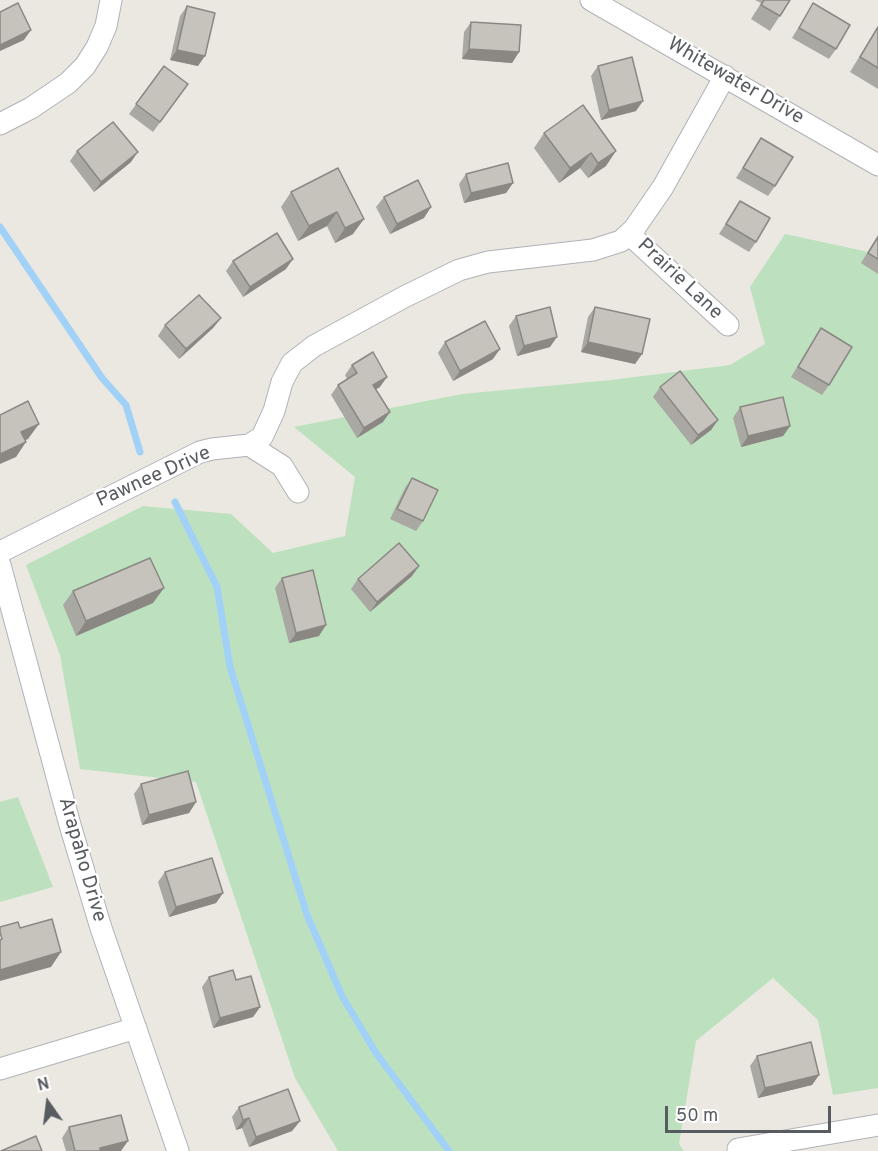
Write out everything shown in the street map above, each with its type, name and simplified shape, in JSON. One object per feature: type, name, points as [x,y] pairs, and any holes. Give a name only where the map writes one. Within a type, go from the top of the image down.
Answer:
[{"type":"street","points":[[0,124],[31,108],[68,83],[85,66],[106,26],[111,0]]},
{"type":"street","name":"Whitewater Drive","points":[[591,0],[878,165]]},
{"type":"street","points":[[298,492],[282,466],[249,445],[262,437],[274,411],[282,382],[292,363],[314,346],[404,297],[469,267],[488,262],[592,250],[621,241],[629,234],[663,187],[725,76]]},
{"type":"street","name":"Prairie Lane","points":[[629,234],[728,325]]},
{"type":"street","name":"Pawnee Drive","points":[[0,552],[200,452],[249,445]]},
{"type":"street","name":"Arapaho Drive","points":[[0,565],[70,825],[101,928],[178,1151]]},
{"type":"street","points":[[0,1069],[136,1028]]},
{"type":"street","points":[[738,1149],[878,1125]]},
{"type":"green space","points":[[785,234],[878,254],[878,1088],[833,1095],[818,1020],[773,978],[696,1041],[679,1144],[684,1151],[338,1151],[295,1078],[196,782],[80,769],[60,655],[26,565],[143,506],[231,514],[273,553],[345,536],[355,477],[294,427],[462,394],[611,380],[730,365],[765,344],[750,287]]},
{"type":"green space","points":[[18,797],[53,887],[0,902],[0,802]]},
{"type":"building","points":[[764,0],[790,0],[780,16],[761,5]]},
{"type":"building","points":[[18,3],[31,30],[0,45],[0,12]]},
{"type":"building","points":[[813,3],[850,25],[836,49],[799,28]]},
{"type":"building","points":[[187,6],[215,13],[205,56],[177,50]]},
{"type":"building","points":[[471,22],[521,25],[519,52],[469,49]]},
{"type":"building","points":[[878,27],[878,68],[860,57]]},
{"type":"building","points":[[632,57],[643,101],[609,110],[598,66]]},
{"type":"building","points":[[164,66],[188,84],[160,122],[136,104]]},
{"type":"building","points":[[583,105],[616,151],[598,163],[591,153],[570,168],[544,133]]},
{"type":"building","points":[[113,122],[138,152],[101,182],[77,151]]},
{"type":"building","points":[[761,138],[793,157],[775,186],[743,168]]},
{"type":"building","points":[[508,163],[513,183],[471,193],[466,174]]},
{"type":"building","points":[[338,168],[364,219],[345,228],[337,212],[309,226],[291,192]]},
{"type":"building","points":[[418,180],[431,207],[397,224],[384,197]]},
{"type":"building","points":[[740,201],[770,218],[756,242],[726,224]]},
{"type":"building","points":[[277,233],[293,259],[250,287],[233,261]]},
{"type":"building","points":[[878,237],[878,259],[868,253]]},
{"type":"building","points":[[199,295],[221,318],[186,349],[165,325]]},
{"type":"building","points":[[550,307],[557,337],[524,346],[516,316]]},
{"type":"building","points":[[595,307],[650,319],[642,354],[588,342]]},
{"type":"building","points":[[485,321],[500,349],[460,371],[445,342]]},
{"type":"building","points":[[821,328],[852,347],[829,385],[798,367]]},
{"type":"building","points":[[373,352],[387,377],[373,385],[390,412],[364,428],[338,385],[357,373],[352,365]]},
{"type":"building","points":[[680,371],[718,420],[698,435],[660,387]]},
{"type":"building","points":[[783,397],[790,426],[748,436],[740,407]]},
{"type":"building","points":[[28,401],[39,424],[21,432],[26,442],[0,454],[0,415]]},
{"type":"building","points":[[412,478],[438,490],[423,521],[397,509]]},
{"type":"building","points":[[399,543],[419,566],[377,602],[358,579]]},
{"type":"building","points":[[150,558],[164,588],[86,621],[73,591]]},
{"type":"building","points":[[313,570],[326,625],[296,633],[282,578]]},
{"type":"building","points":[[188,771],[196,802],[149,815],[141,784]]},
{"type":"building","points":[[212,858],[223,893],[176,907],[165,872]]},
{"type":"building","points":[[52,919],[61,952],[0,970],[0,940],[2,939],[0,927],[18,922],[20,928]]},
{"type":"building","points":[[233,970],[236,980],[251,976],[260,1007],[220,1018],[209,977]]},
{"type":"building","points":[[811,1042],[819,1075],[765,1088],[757,1056]]},
{"type":"building","points":[[288,1089],[300,1121],[256,1137],[249,1118],[243,1120],[239,1107]]},
{"type":"building","points":[[121,1115],[128,1141],[100,1148],[100,1151],[75,1151],[69,1127]]},
{"type":"building","points":[[36,1136],[42,1151],[1,1151]]},
{"type":"waterway","points":[[0,227],[102,378],[126,405],[140,452]]},
{"type":"waterway","points":[[175,502],[217,587],[230,667],[307,915],[342,996],[376,1053],[449,1151]]}]
